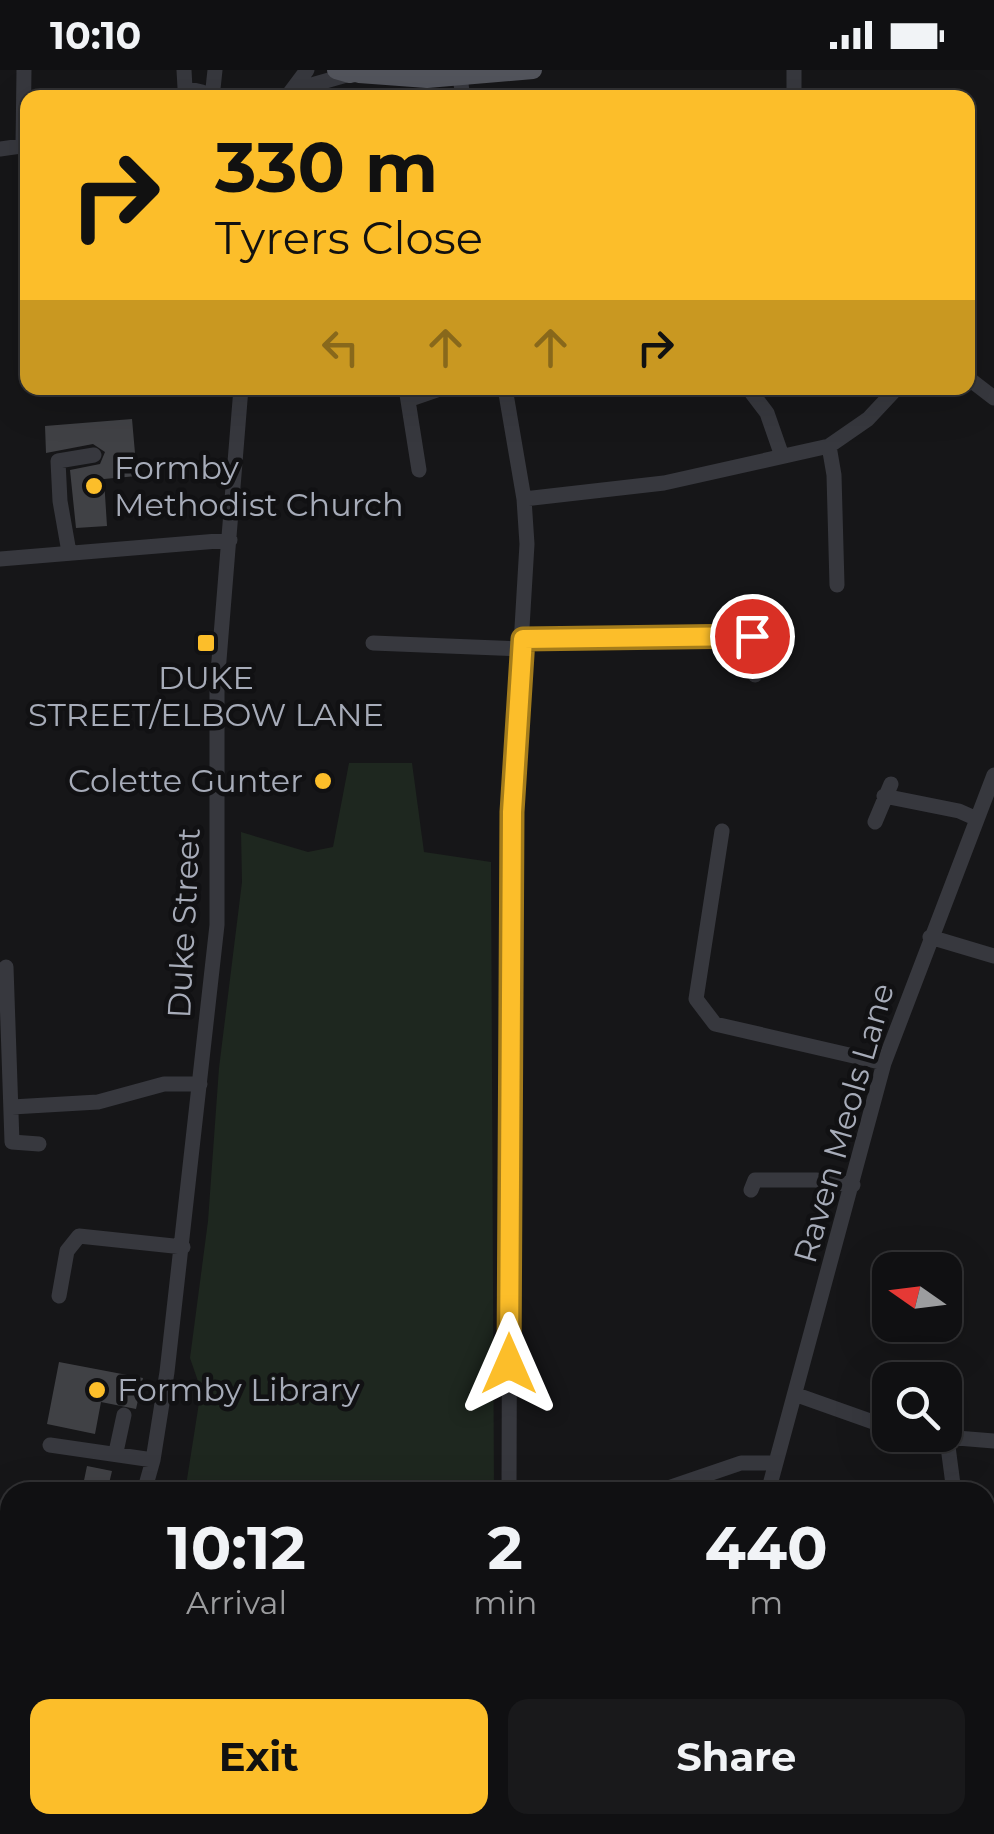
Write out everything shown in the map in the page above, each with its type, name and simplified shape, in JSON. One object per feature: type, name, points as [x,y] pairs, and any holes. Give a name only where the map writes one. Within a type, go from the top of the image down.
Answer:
[{"type":"main road","points":[[348,73],[427,79],[533,70]]},
{"type":"street","points":[[184,70],[185,88],[194,90]]},
{"type":"street","points":[[301,90],[348,73]]},
{"type":"street","name":"Duke Street","points":[[147,1482],[183,1247],[217,926],[217,685],[240,395]]},
{"type":"street","points":[[408,395],[419,470]]},
{"type":"street","points":[[506,395],[524,499],[527,544],[512,812],[509,1482]]},
{"type":"street","points":[[753,395],[767,413],[782,456]]},
{"type":"street","points":[[524,499],[664,483],[829,446],[868,419],[890,395]]},
{"type":"street","points":[[829,446],[834,475],[838,584]]},
{"type":"street","points":[[69,552],[58,461],[94,455]]},
{"type":"street","points":[[0,559],[230,540]]},
{"type":"street","points":[[373,643],[523,644],[752,636],[755,675]]},
{"type":"street","name":"Raven Meols Lane","points":[[770,1482],[884,1063],[994,775]]},
{"type":"street","points":[[875,822],[888,790],[977,819]]},
{"type":"street","points":[[722,831],[696,999],[715,1024],[884,1063]]},
{"type":"street","points":[[930,937],[994,956]]},
{"type":"street","points":[[6,967],[3,1024],[12,1142],[40,1144]]},
{"type":"street","points":[[12,1107],[98,1102],[164,1084],[200,1084]]},
{"type":"street","points":[[751,1190],[755,1180],[816,1180],[853,1186]]},
{"type":"street","points":[[59,1296],[67,1250],[79,1236],[183,1247]]},
{"type":"street","points":[[797,1394],[872,1421]]},
{"type":"street","points":[[116,1452],[124,1415]]},
{"type":"street","points":[[962,1440],[994,1441]]},
{"type":"street","points":[[50,1445],[153,1460]]},
{"type":"street","points":[[948,1452],[952,1482]]},
{"type":"street","name":"Duke Street","points":[[153,1460],[153,1482]]},
{"type":"street","points":[[685,1482],[741,1463],[775,1463]]},
{"type":"shaded area","points":[[349,763],[412,763],[424,852],[491,862],[494,1482],[187,1482],[201,1390],[190,1358],[208,1221],[219,1068],[242,882],[241,832],[308,852],[333,847]]},
{"type":"building","points":[[132,419],[137,476],[104,479],[107,526],[76,528],[70,470],[100,464],[105,452],[93,444],[46,453],[45,426]]},
{"type":"building","name":"Formby Library","points":[[59,1362],[143,1378],[136,1409],[101,1402],[95,1434],[47,1424]]},
{"type":"building","points":[[87,1466],[112,1471],[109,1482],[84,1482]]},
{"type":"place","name":"Formby Methodist Church","points":[[94,486]]},
{"type":"place","name":"DUKE STREET/ELBOW LANE","points":[[206,643]]},
{"type":"place","name":"Colette Gunter","points":[[323,781]]},
{"type":"place","name":"Formby Library","points":[[97,1390]]},
{"type":"route","points":[[509,1364],[512,812],[523,639],[752,636]]}]
